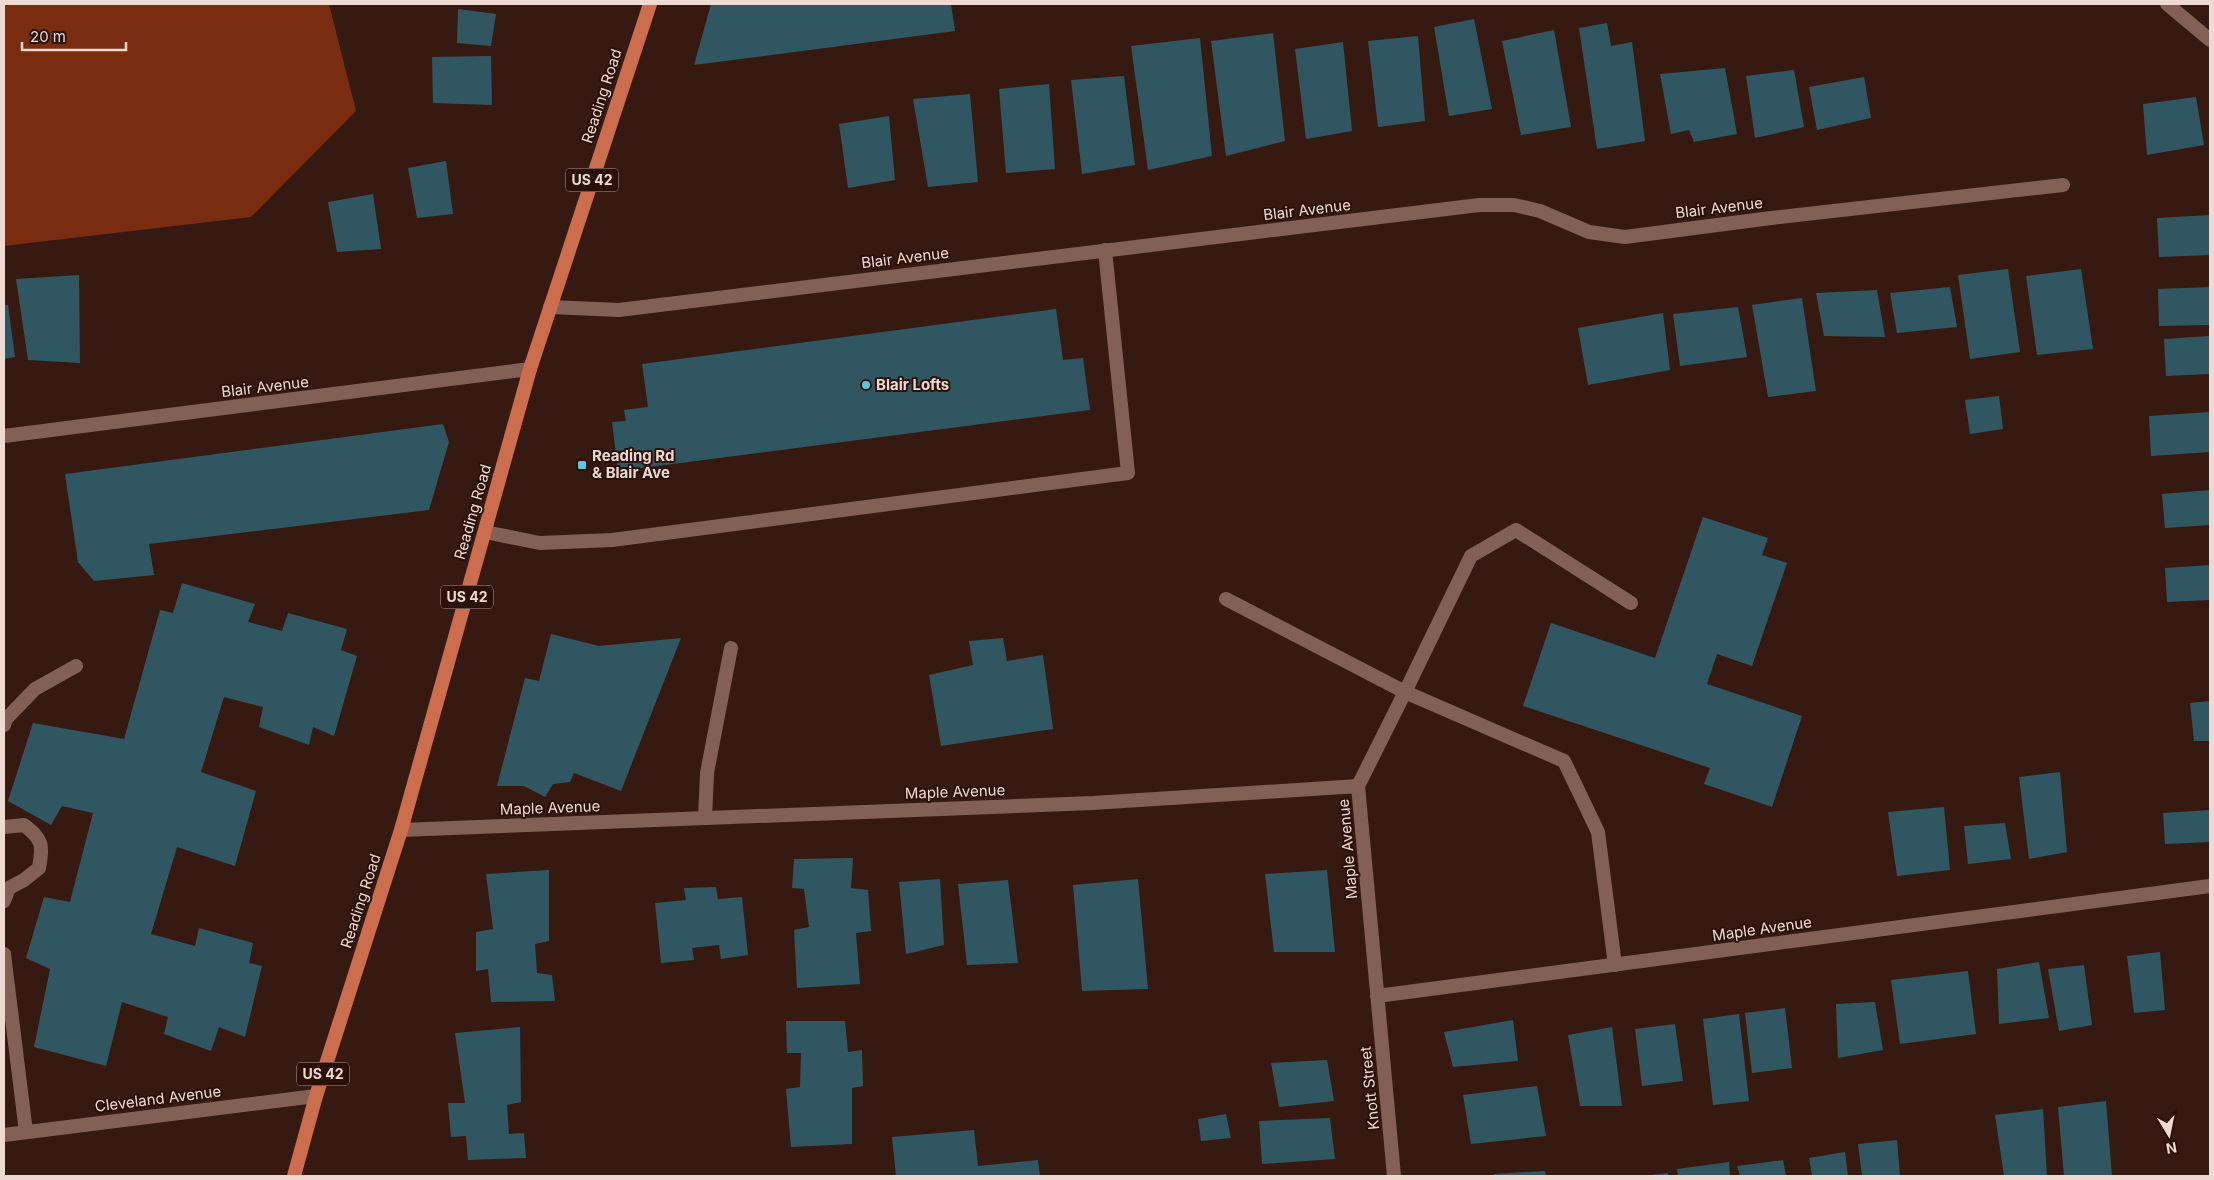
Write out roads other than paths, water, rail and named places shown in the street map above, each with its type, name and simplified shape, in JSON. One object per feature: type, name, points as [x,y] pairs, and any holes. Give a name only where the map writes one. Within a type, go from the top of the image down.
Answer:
[{"type":"main road","name":"Reading Road","points":[[294,1176],[316,1096],[401,830],[530,369],[650,4]]},
{"type":"street","points":[[2168,4],[2210,40]]},
{"type":"street","name":"Blair Avenue","points":[[550,307],[619,310],[1479,205],[1514,205],[1540,211],[1589,232],[1625,237],[1771,218],[2063,185]]},
{"type":"street","points":[[485,532],[540,543],[612,540],[1128,473],[1104,250]]},
{"type":"street","name":"Blair Avenue","points":[[4,436],[530,369]]},
{"type":"street","points":[[1358,786],[1471,556],[1516,530],[1631,603]]},
{"type":"street","points":[[1226,599],[1405,692],[1564,761],[1598,832],[1615,965]]},
{"type":"street","points":[[705,818],[707,773],[731,648]]},
{"type":"street","points":[[4,725],[6,718],[35,689],[76,666]]},
{"type":"street","name":"Maple Avenue","points":[[401,830],[1093,802],[1358,786],[1377,996],[2210,886]]},
{"type":"street","points":[[4,827],[24,825],[38,836],[42,849],[39,868],[24,880],[5,891]]},
{"type":"street","points":[[4,954],[26,1132]]},
{"type":"street","name":"Knott Street","points":[[1377,996],[1394,1176]]},
{"type":"street","name":"Cleveland Avenue","points":[[4,1135],[316,1096]]},
{"type":"place","name":"Blair Lofts","points":[[866,385]]},
{"type":"place","name":"Reading Rd & Blair Ave","points":[[582,465]]}]
